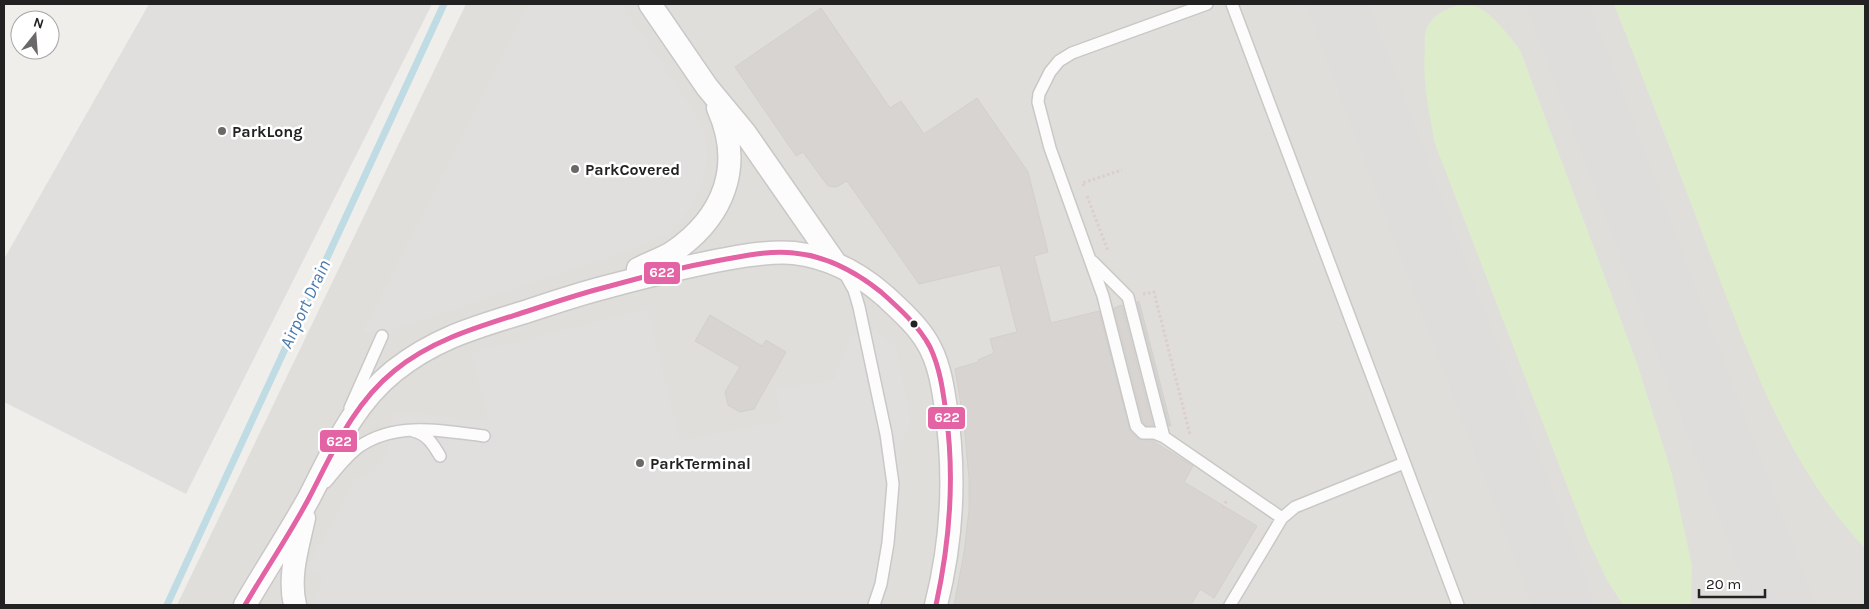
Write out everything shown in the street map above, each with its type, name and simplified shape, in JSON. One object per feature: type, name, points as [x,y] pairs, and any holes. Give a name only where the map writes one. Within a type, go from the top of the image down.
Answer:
[{"type":"street","points":[[650,4],[707,87],[750,140],[836,264]]},
{"type":"street","points":[[593,291],[671,253],[708,221],[718,206],[725,190],[729,149],[726,131],[719,110],[707,87]]},
{"type":"street","points":[[245,605],[308,498],[355,412],[393,372],[432,345],[463,331],[593,291],[694,265],[746,255],[777,252],[795,253],[836,264],[866,281],[890,300],[919,331],[926,340],[936,362],[943,387],[949,424],[953,495],[948,543],[936,605]]},
{"type":"street","points":[[295,605],[292,584],[293,566],[308,498]]},
{"type":"lane","points":[[1207,4],[1072,53],[1060,61],[1050,72],[1039,94],[1038,102],[1050,148],[1103,296],[1136,426],[1143,433],[1154,433],[1164,437],[1282,518]]},
{"type":"lane","points":[[1232,4],[1458,605]]},
{"type":"lane","points":[[1089,257],[1128,297],[1164,437]]},
{"type":"lane","points":[[836,264],[846,274],[854,290],[859,307],[891,465],[893,504],[881,584],[874,605]]},
{"type":"lane","points":[[332,451],[370,359],[382,336]]},
{"type":"lane","points":[[406,430],[419,432],[432,442],[440,456]]},
{"type":"lane","points":[[308,498],[323,486],[349,455],[361,445],[386,435],[406,430],[441,430],[484,436]]},
{"type":"lane","points":[[1230,605],[1282,518],[1295,507],[1404,463]]},
{"type":"shaded area","name":"ParkLong","points":[[149,4],[432,4],[186,494],[4,402],[4,259]]},
{"type":"shaded area","points":[[466,4],[1865,4],[1865,605],[177,605]]},
{"type":"shaded area","name":"ParkCovered","points":[[529,4],[620,4],[689,104],[704,132],[707,157],[703,180],[691,208],[666,235],[638,247],[408,325],[361,334]]},
{"type":"shaded area","name":"ParkTerminal","points":[[647,309],[680,441],[781,421],[776,389],[834,380],[851,335],[875,331],[896,346],[911,424],[899,446],[900,497],[894,551],[882,605],[315,605],[314,602],[323,576],[307,568],[355,479],[374,470],[387,455],[393,410],[489,422],[472,353]]},
{"type":"green space","points":[[1614,4],[1865,4],[1865,548],[1813,482],[1792,446],[1755,369]]},
{"type":"green space","points":[[1461,5],[1475,6],[1483,10],[1501,26],[1520,50],[1637,363],[1672,474],[1692,566],[1691,605],[1623,605],[1607,580],[1588,540],[1435,144],[1425,84],[1425,35],[1428,25],[1435,17],[1445,10]]},
{"type":"building","points":[[821,8],[890,108],[901,101],[924,134],[977,98],[1028,172],[1048,252],[1034,256],[1051,323],[1099,311],[1130,431],[1138,439],[1151,440],[1193,466],[1184,482],[1257,526],[1214,598],[1200,589],[1191,605],[954,605],[964,553],[969,511],[969,478],[964,423],[955,369],[978,362],[978,360],[994,353],[990,339],[1017,332],[1000,265],[919,284],[847,181],[836,187],[828,186],[803,152],[796,156],[735,67]]},
{"type":"building","points":[[1139,301],[1171,426],[1169,426],[1137,302]]},
{"type":"building","points":[[1122,305],[1153,426],[1146,426],[1143,422],[1114,308]]},
{"type":"building","points":[[710,315],[762,346],[766,340],[786,352],[754,409],[740,412],[728,405],[725,392],[740,367],[695,341]]},
{"type":"waterway","name":"Airport Drain","points":[[167,605],[444,4]]},
{"type":"taxiway","points":[[1337,4],[1564,605]]},
{"type":"taxiway","points":[[1557,4],[1784,605]]},
{"type":"transit line","name":"622","points":[[245,605],[294,525],[355,414],[380,384],[409,360],[425,350],[458,335],[579,295],[693,266],[748,255],[776,252],[806,255],[829,261],[861,278],[881,292],[902,311],[930,347],[939,371],[942,388],[949,437],[950,461],[948,533],[936,605]]},
{"type":"place","name":"ParkLong","points":[[222,131]]},
{"type":"place","name":"ParkCovered","points":[[575,169]]},
{"type":"place","name":"ParkTerminal","points":[[640,463]]}]
